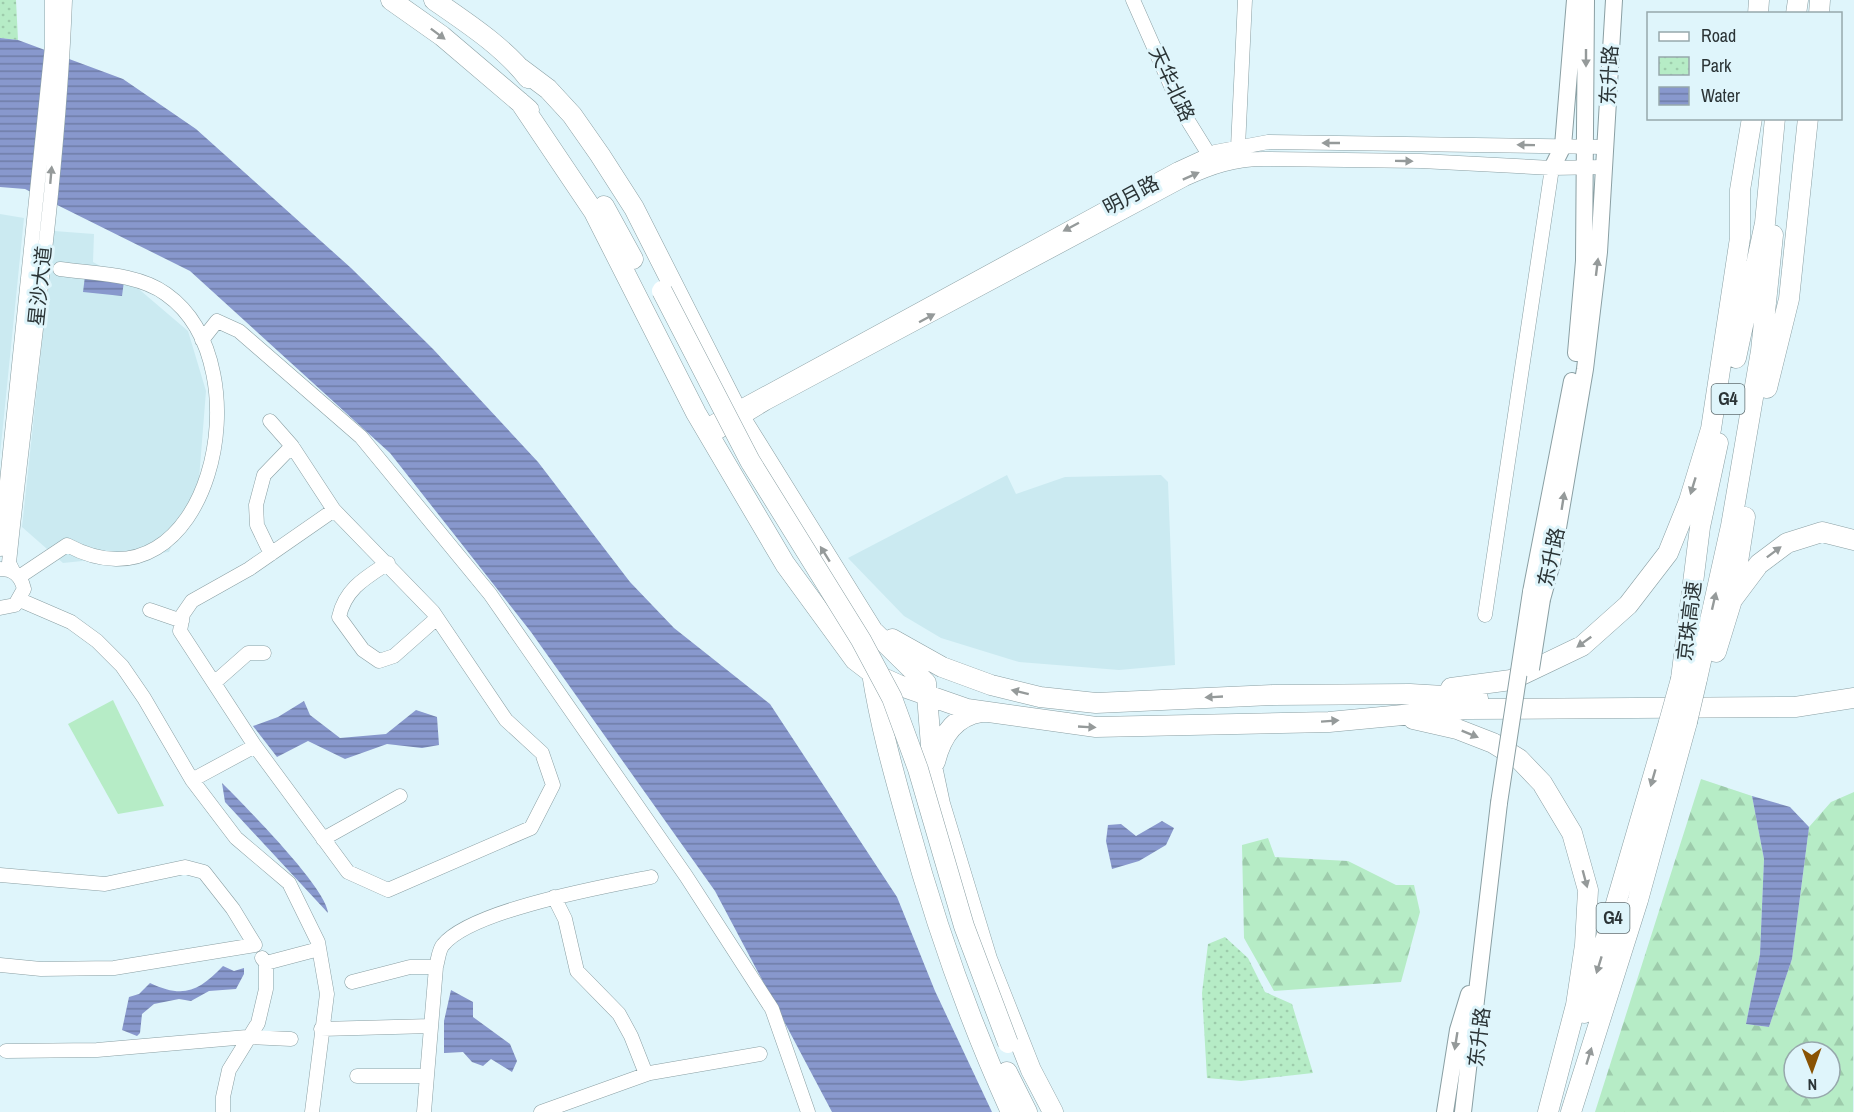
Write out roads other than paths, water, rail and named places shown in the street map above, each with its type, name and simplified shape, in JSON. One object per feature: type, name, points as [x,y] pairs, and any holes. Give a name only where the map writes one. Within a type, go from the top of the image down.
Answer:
[{"type":"highway","points":[[391,0],[442,36],[520,102],[575,160],[658,295],[750,461],[861,640],[892,698],[918,769],[964,926],[1002,1045],[1027,1112]]},
{"type":"highway","points":[[434,0],[478,31],[548,89],[572,115],[628,199],[738,414],[873,631],[926,683],[933,771],[987,959],[1031,1070],[1053,1112]]},
{"type":"highway","points":[[520,68],[573,136],[612,195],[658,295]]},
{"type":"highway","points":[[520,102],[594,212],[707,432],[785,564],[843,645],[855,660],[872,673],[927,696],[981,712],[1096,727],[1329,722],[1466,709],[1795,707],[1854,698]]},
{"type":"highway","name":"京珠高速","points":[[1696,677],[1700,527],[1765,223],[1775,120]]},
{"type":"highway","name":"京珠高速","points":[[1571,1112],[1638,900],[1696,677],[1731,526],[1761,351],[1785,120]]},
{"type":"highway","points":[[1752,407],[1767,350],[1800,193],[1803,120]]},
{"type":"highway","points":[[1696,677],[1721,632],[1732,600],[1764,398],[1789,299],[1808,120]]},
{"type":"highway","points":[[1733,376],[1732,343],[1745,238],[1752,123]]},
{"type":"highway","points":[[1410,694],[1511,680],[1582,645],[1628,605],[1668,553],[1689,501],[1711,429],[1730,315],[1740,238],[1740,190],[1752,123]]},
{"type":"highway","points":[[1732,600],[1759,564],[1787,543],[1822,532],[1854,540]]},
{"type":"highway","points":[[857,603],[888,636],[942,667],[991,685],[1040,697],[1096,703],[1273,695],[1410,694],[1477,698],[1814,698],[1854,689]]},
{"type":"highway","points":[[872,673],[882,731],[932,906],[973,1026],[1011,1112]]},
{"type":"highway","points":[[933,771],[937,753],[952,726],[971,713],[981,712]]},
{"type":"highway","points":[[1393,715],[1457,729],[1493,743],[1519,759],[1542,783],[1572,833],[1588,890],[1585,945],[1576,1005],[1548,1112]]},
{"type":"highway","name":"京珠高速","points":[[1552,1112],[1600,962],[1685,720]]},
{"type":"highway","points":[[1002,1045],[1041,1112]]},
{"type":"main road","name":"东升路","points":[[1552,168],[1563,146],[1575,0]]},
{"type":"main road","name":"东升路","points":[[1463,1112],[1479,965],[1536,596],[1575,364],[1584,261],[1586,0]]},
{"type":"main road","name":"东升路","points":[[1536,596],[1552,563],[1585,369],[1599,252],[1614,0]]},
{"type":"main road","name":"东升路","points":[[1469,1112],[1504,804]]},
{"type":"main road","points":[[1445,1112],[1458,1030],[1479,965]]},
{"type":"street","name":"星沙大道","points":[[52,0],[58,46]]},
{"type":"street","name":"星沙大道","points":[[20,600],[24,589],[11,572],[10,550],[64,0]]},
{"type":"street","name":"天华北路","points":[[1133,0],[1182,111],[1212,160]]},
{"type":"street","points":[[1230,162],[1238,147],[1245,0]]},
{"type":"street","name":"明月路","points":[[707,432],[738,414],[766,403],[1185,179],[1212,160],[1238,147],[1268,142],[1605,147]]},
{"type":"street","name":"明月路","points":[[1212,160],[1230,162],[1241,159],[1376,160],[1552,168],[1604,167]]},
{"type":"street","points":[[1485,615],[1552,168]]},
{"type":"street","name":"星沙大道","points":[[0,549],[40,232]]},
{"type":"street","points":[[11,572],[67,545],[87,556],[110,560],[134,557],[153,549],[183,525],[202,490],[216,440],[218,413],[216,387],[202,340],[184,310],[165,294],[147,284],[60,269]]},
{"type":"street","points":[[202,340],[217,321],[239,331],[361,437],[490,594],[680,868],[772,1010],[808,1112]]},
{"type":"street","points":[[270,421],[292,446],[334,510],[388,563],[437,618],[506,720],[542,753],[553,785],[531,828],[388,890],[348,872],[255,746],[180,632],[182,621],[192,601],[249,569],[334,510]]},
{"type":"street","points":[[272,554],[257,525],[256,506],[264,475],[292,446]]},
{"type":"street","points":[[388,563],[352,588],[342,604],[339,617],[363,650],[378,661],[394,656],[437,618]]},
{"type":"street","points":[[0,608],[9,608],[20,600],[71,622],[97,640],[122,666],[144,698],[192,780],[236,838],[288,883],[319,949],[327,994],[312,1112]]},
{"type":"street","points":[[150,610],[182,621]]},
{"type":"street","points":[[214,683],[248,654],[264,653]]},
{"type":"street","points":[[192,780],[255,746]]},
{"type":"street","points":[[323,839],[400,795]]},
{"type":"street","points":[[0,874],[105,884],[185,867],[204,872],[233,909],[266,963],[266,989],[258,1023],[247,1037],[229,1070],[223,1097],[223,1112]]},
{"type":"street","points":[[424,1112],[436,967],[442,945],[473,924],[554,897],[651,877]]},
{"type":"street","points":[[554,897],[565,919],[577,971],[619,1014],[631,1036],[646,1074]]},
{"type":"street","points":[[0,965],[41,969],[114,968],[255,945]]},
{"type":"street","points":[[266,963],[319,949]]},
{"type":"street","points":[[352,982],[410,967],[436,967]]},
{"type":"street","points":[[321,1029],[431,1026]]},
{"type":"street","points":[[6,1051],[98,1050],[247,1037],[291,1039]]},
{"type":"street","points":[[541,1112],[646,1074],[760,1054]]},
{"type":"street","points":[[357,1076],[427,1076]]},
{"type":"water","points":[[0,38],[18,40],[123,79],[196,129],[351,268],[433,349],[538,462],[630,582],[674,628],[770,704],[897,897],[935,991],[992,1112],[832,1112],[715,891],[531,632],[390,453],[190,271],[25,189],[0,187]]},
{"type":"water","points":[[85,276],[124,281],[122,296],[83,292]]},
{"type":"water","points":[[304,701],[310,715],[340,738],[386,734],[416,710],[437,717],[439,745],[422,748],[387,744],[345,759],[308,741],[277,757],[253,726],[278,717]]},
{"type":"water","points":[[222,783],[300,866],[324,901],[328,913],[225,802]]},
{"type":"water","points":[[1752,796],[1790,807],[1809,827],[1792,959],[1769,1027],[1746,1024],[1760,954],[1764,859]]},
{"type":"water","points":[[1162,821],[1174,828],[1166,845],[1139,861],[1112,869],[1106,841],[1108,825],[1121,824],[1136,836]]},
{"type":"water","points":[[223,966],[234,971],[244,968],[244,974],[236,989],[209,991],[191,1001],[179,999],[154,1004],[142,1014],[140,1033],[137,1036],[122,1030],[129,997],[139,994],[150,983],[172,991],[190,990],[198,987]]},
{"type":"water","points":[[451,990],[473,1002],[473,1017],[510,1044],[517,1061],[512,1072],[491,1059],[483,1066],[472,1062],[463,1052],[444,1053],[444,1021]]}]
